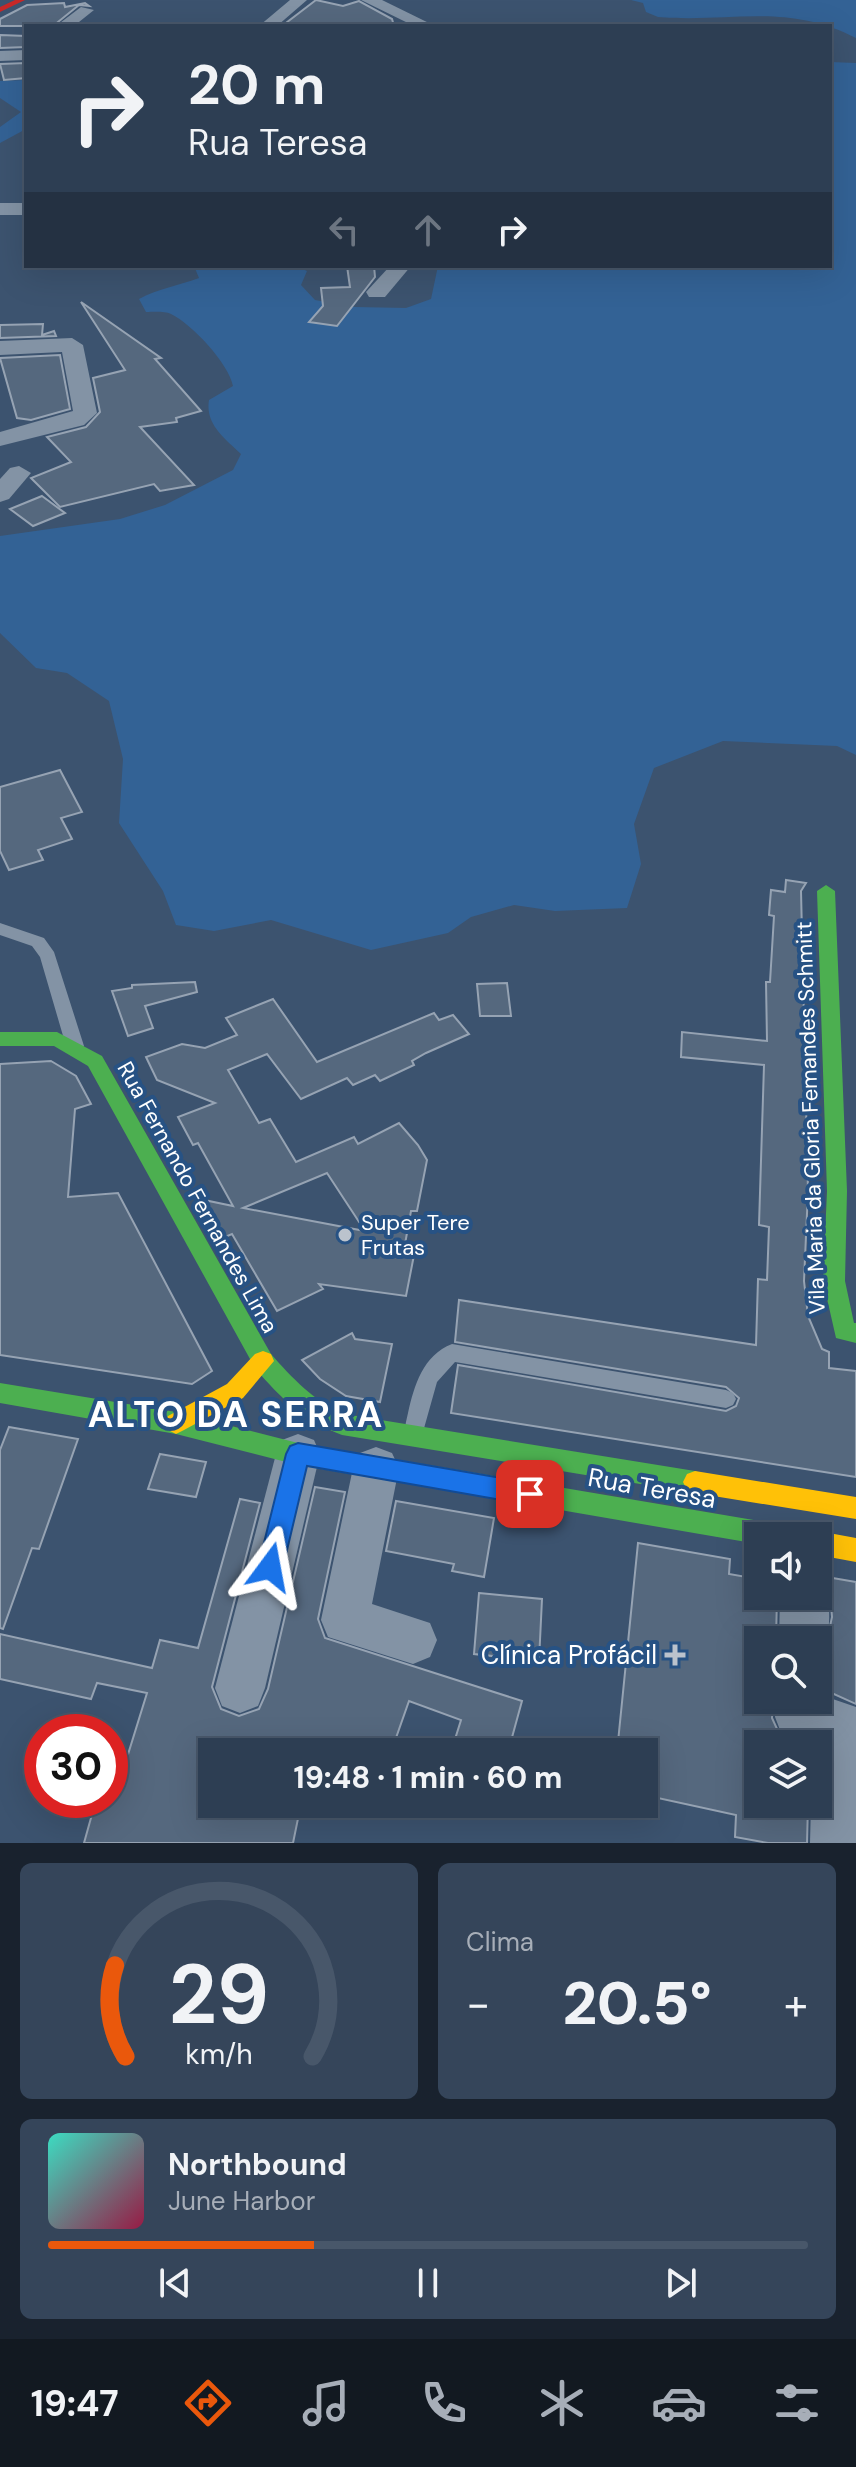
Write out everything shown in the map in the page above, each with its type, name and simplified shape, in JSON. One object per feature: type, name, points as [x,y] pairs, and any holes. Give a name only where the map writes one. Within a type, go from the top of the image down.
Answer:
[{"type":"main road","points":[[0,10],[21,0]]},
{"type":"main road","name":"Vila Maria da Gloria Femandes Schmitt","points":[[826,891],[837,1171],[836,1280],[839,1320],[844,1331],[856,1333]]},
{"type":"main road","points":[[0,1039],[35,1036],[57,1039],[75,1046]]},
{"type":"main road","name":"Rua Fernando Fernandes Lima","points":[[75,1046],[95,1061],[263,1361]]},
{"type":"main road","points":[[176,1423],[227,1399],[246,1385],[263,1361]]},
{"type":"main road","name":"Rua Teresa","points":[[263,1361],[293,1397],[317,1416],[342,1424],[856,1508]]},
{"type":"main road","name":"Rua Teresa","points":[[0,1393],[176,1423],[298,1454],[744,1530]]},
{"type":"main road","points":[[832,1546],[856,1550]]},
{"type":"street","points":[[269,24],[299,0]]},
{"type":"street","points":[[369,0],[423,24]]},
{"type":"street","points":[[67,24],[86,10]]},
{"type":"street","points":[[0,56],[24,55]]},
{"type":"street","points":[[0,209],[24,209]]},
{"type":"street","points":[[377,292],[399,268]]},
{"type":"street","points":[[0,348],[72,345],[85,413],[76,420],[0,439]]},
{"type":"street","points":[[0,494],[19,473]]},
{"type":"street","points":[[240,1688],[298,1454]]},
{"type":"street","points":[[376,1468],[345,1620],[413,1640]]},
{"type":"street","points":[[800,1714],[800,1717],[838,1724],[836,1843]]},
{"type":"lane","points":[[0,929],[38,942],[48,956],[75,1046]]},
{"type":"lane","points":[[413,1436],[426,1381],[437,1360],[452,1353],[726,1399]]},
{"type":"shaded area","points":[[631,0],[856,0],[856,38],[832,28],[832,24],[781,17],[658,17],[646,12],[643,3]]},
{"type":"shaded area","points":[[832,62],[856,63],[856,755],[837,746],[723,741],[654,768],[634,824],[641,864],[627,908],[555,911],[514,905],[471,917],[448,933],[371,950],[271,920],[214,931],[176,925],[163,891],[119,823],[123,759],[109,701],[67,673],[36,668],[0,633],[0,536],[120,519],[165,505],[233,470],[241,454],[217,430],[209,409],[209,400],[233,386],[225,367],[189,326],[168,313],[146,312],[139,299],[199,278],[195,268],[300,268],[307,271],[301,285],[315,300],[354,307],[406,308],[431,299],[438,268],[832,268]]},
{"type":"shaded area","points":[[24,80],[24,130],[0,143],[0,127],[21,112],[0,98],[0,81]]},
{"type":"building","points":[[316,0],[343,6],[359,1],[392,19],[393,24],[285,24]]},
{"type":"building","points":[[64,3],[65,7],[85,3],[89,6],[79,5],[55,24],[0,26],[0,19],[27,5]]},
{"type":"building","points":[[0,35],[24,36],[24,47],[0,48]]},
{"type":"building","points":[[24,63],[24,78],[4,80],[0,64]]},
{"type":"building","points":[[347,268],[374,268],[375,277],[337,326],[309,322],[323,306],[321,288],[350,287]]},
{"type":"building","points":[[81,302],[161,358],[155,359],[201,411],[176,418],[177,422],[140,427],[194,485],[160,491],[154,484],[60,507],[31,478],[71,462],[47,437],[86,427],[100,412],[93,378],[125,370]]},
{"type":"building","points":[[43,324],[42,335],[54,331],[56,336],[0,338],[0,325]]},
{"type":"building","points":[[60,355],[70,409],[31,420],[17,418],[0,358]]},
{"type":"building","points":[[42,496],[65,513],[33,526],[10,509]]},
{"type":"building","points":[[60,770],[82,812],[61,818],[72,839],[38,850],[43,860],[9,870],[0,851],[0,787]]},
{"type":"building","points":[[786,880],[806,883],[801,891],[808,1191],[804,1281],[808,1316],[822,1349],[829,1352],[829,1368],[856,1371],[856,1477],[451,1413],[458,1365],[726,1411],[736,1406],[739,1398],[726,1387],[455,1342],[459,1300],[756,1345],[758,1279],[767,1280],[769,1227],[759,1225],[764,1065],[681,1057],[682,1032],[767,1041],[766,982],[770,982],[774,916],[769,915],[771,890],[785,892]]},
{"type":"building","points":[[195,982],[197,992],[145,1006],[153,1028],[128,1036],[112,991],[132,988],[132,985]]},
{"type":"building","points":[[507,983],[511,1016],[480,1016],[477,984]]},
{"type":"building","points":[[273,999],[317,1062],[434,1013],[439,1020],[453,1015],[469,1034],[426,1053],[412,1061],[414,1065],[380,1081],[375,1075],[353,1085],[347,1078],[301,1099],[267,1054],[228,1070],[259,1123],[270,1119],[296,1162],[354,1137],[358,1144],[399,1123],[418,1145],[427,1160],[417,1211],[411,1211],[405,1244],[414,1255],[406,1296],[319,1284],[323,1289],[277,1311],[232,1234],[225,1237],[204,1200],[233,1206],[198,1143],[193,1145],[178,1117],[215,1103],[157,1080],[146,1057],[182,1044],[205,1048],[237,1035],[226,1018]],"holes":[[[327,1173],[365,1231],[243,1208]]]},
{"type":"building","points":[[51,1061],[76,1076],[91,1104],[75,1109],[68,1197],[118,1193],[212,1371],[192,1384],[0,1355],[0,1064]]},
{"type":"building","points":[[352,1333],[355,1339],[392,1344],[380,1402],[346,1396],[320,1379],[302,1360]]},
{"type":"building","points":[[9,1427],[78,1439],[39,1549],[32,1548],[3,1629],[0,1628],[0,1450]]},
{"type":"building","points":[[160,1454],[206,1462],[196,1497],[148,1489]]},
{"type":"building","points":[[315,1487],[345,1492],[318,1619],[325,1638],[522,1701],[512,1738],[455,1738],[461,1720],[409,1701],[396,1738],[198,1738],[198,1818],[298,1818],[293,1843],[84,1843],[91,1818],[128,1818],[128,1754],[147,1693],[97,1683],[91,1699],[0,1679],[0,1634],[152,1668],[160,1640],[198,1648],[240,1499],[260,1503],[212,1687],[221,1709],[239,1716],[259,1709],[268,1689]]},
{"type":"building","points":[[396,1501],[494,1518],[484,1577],[452,1571],[454,1564],[386,1551]]},
{"type":"building","name":"Clínica Profácil","points":[[638,1543],[730,1559],[729,1574],[744,1577],[744,1610],[777,1610],[776,1626],[744,1626],[744,1714],[772,1714],[778,1730],[744,1730],[744,1818],[808,1818],[807,1843],[768,1843],[735,1837],[736,1815],[658,1798],[658,1738],[618,1738]]},
{"type":"building","points":[[832,1578],[856,1582],[856,1704],[832,1693]]},
{"type":"building","points":[[479,1593],[542,1599],[539,1661],[474,1654]]},
{"type":"traffic: fast","points":[[826,891],[837,1191],[834,1281],[844,1331],[856,1333]]},
{"type":"traffic: fast","points":[[0,1039],[57,1039],[95,1061],[263,1361],[308,1406],[342,1424],[695,1482]]},
{"type":"traffic: fast","points":[[0,1393],[176,1423],[298,1454],[744,1530]]},
{"type":"traffic: slow","points":[[176,1423],[235,1391],[263,1361]]},
{"type":"traffic: slow","points":[[695,1482],[856,1508]]},
{"type":"traffic: slow","points":[[832,1546],[856,1550]]},
{"type":"traffic: jam","points":[[0,10],[21,0]]},
{"type":"place","name":"Super Tere Frutas","points":[[345,1235]]},
{"type":"place","name":"Clínica Profácil","points":[[675,1655]]},
{"type":"district","name":"ALTO DA SERRA","points":[[236,1414]]},
{"type":"route","points":[[270,1567],[298,1454],[530,1494]]}]
